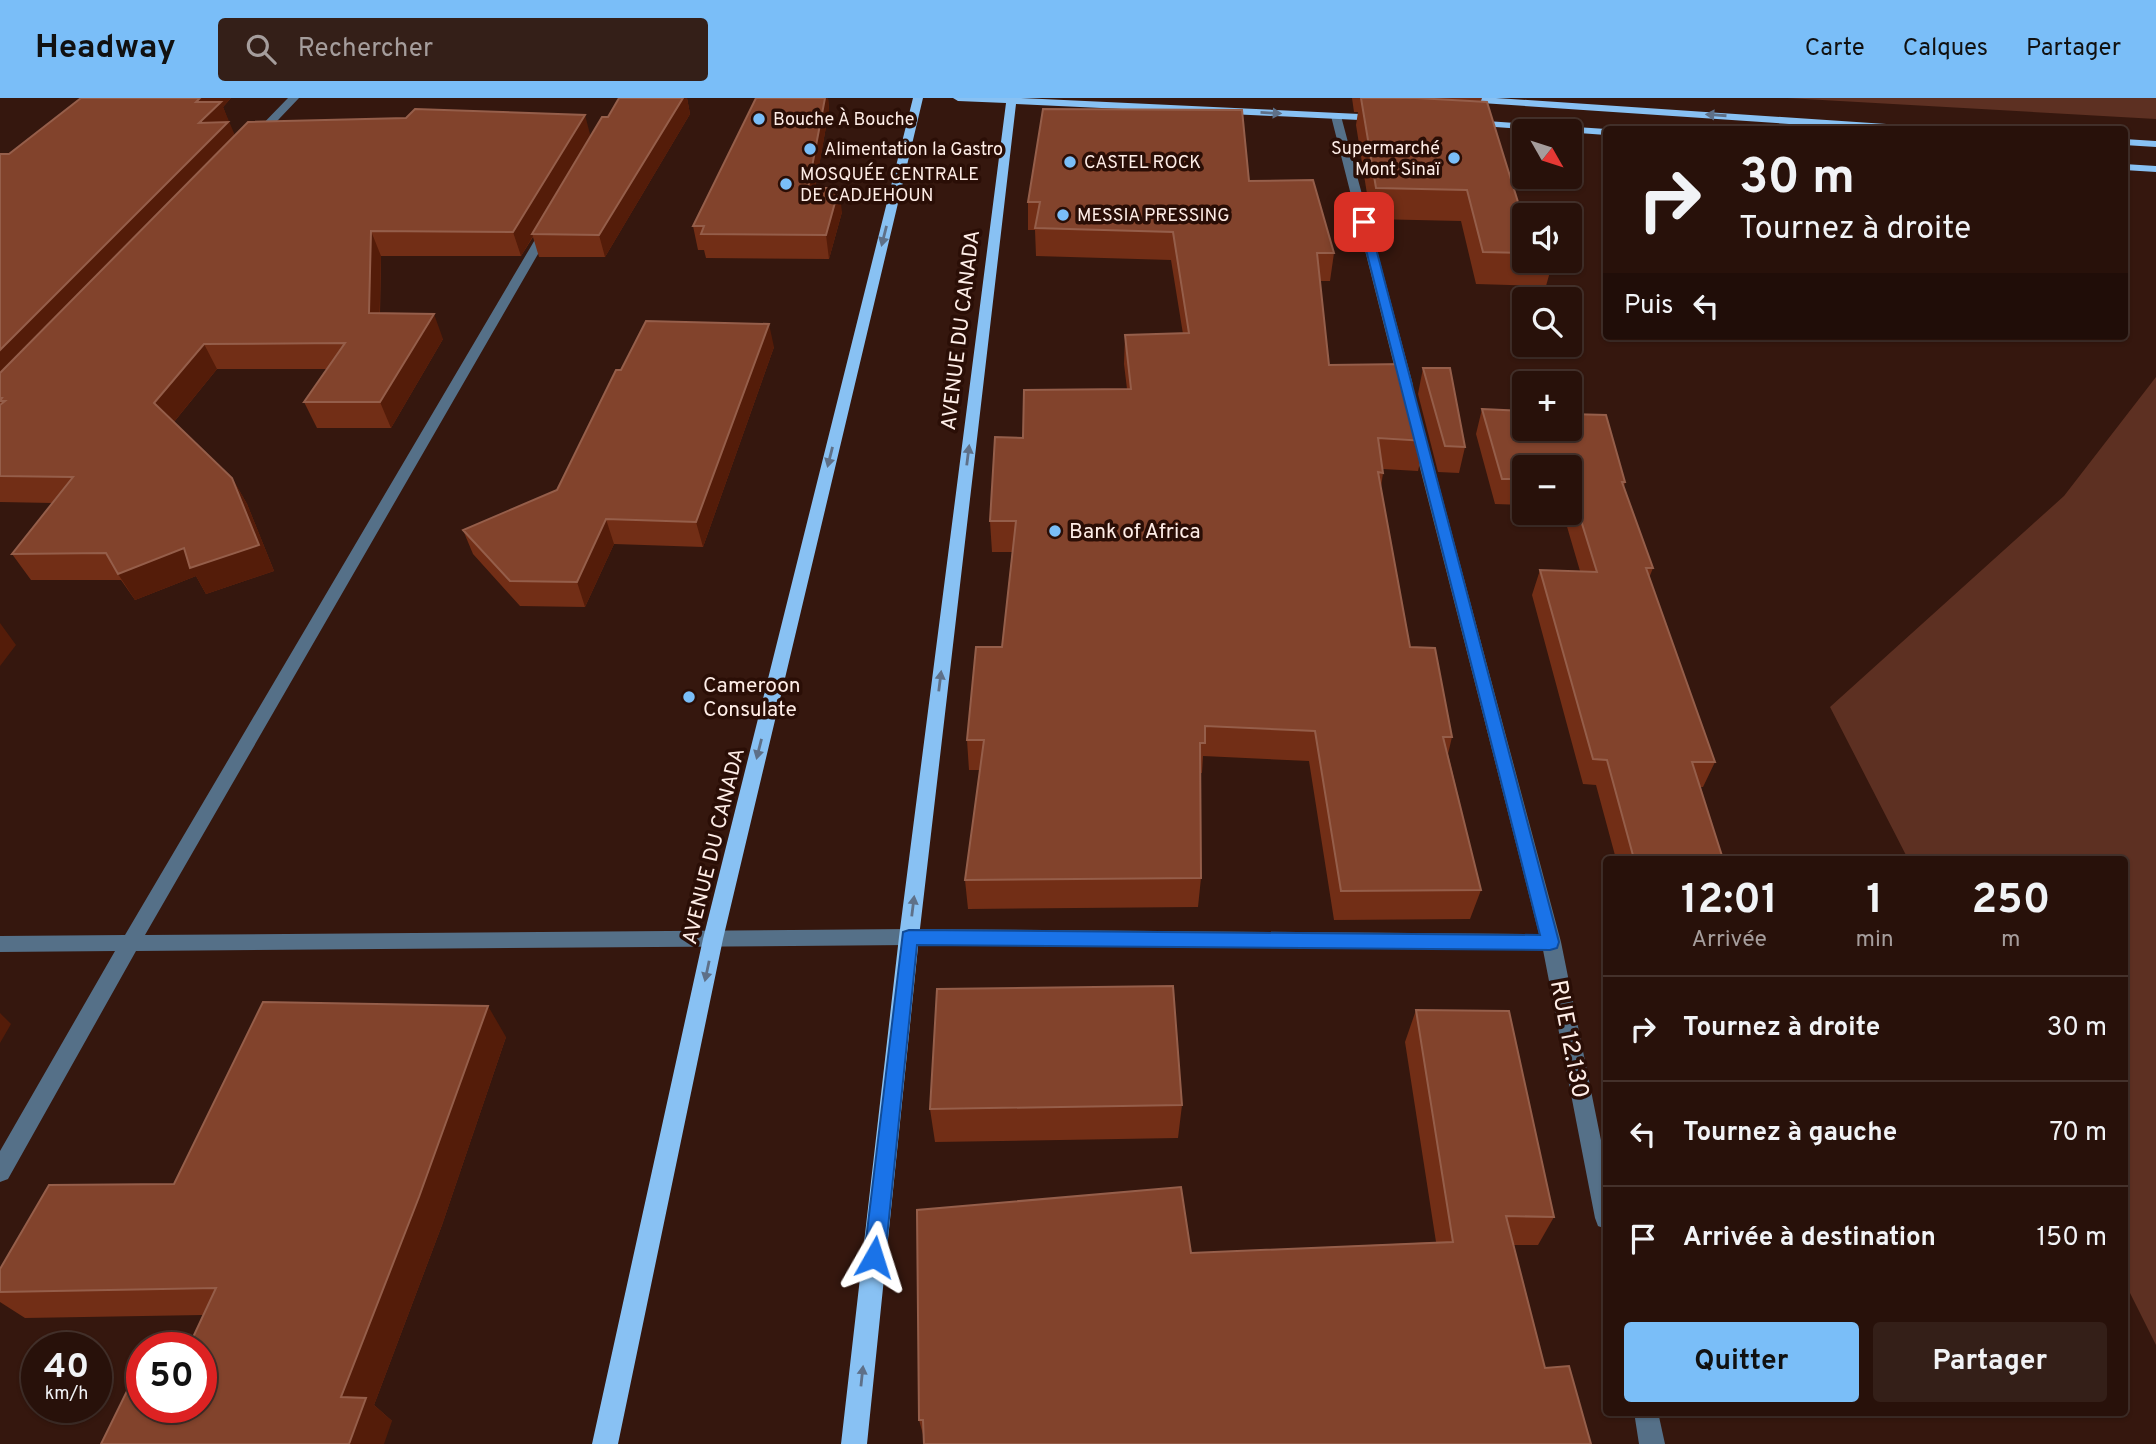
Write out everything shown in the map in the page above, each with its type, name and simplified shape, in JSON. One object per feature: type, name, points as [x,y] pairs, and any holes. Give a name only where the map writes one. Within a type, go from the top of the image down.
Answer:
[{"type":"main road","name":"AVENUE DU CANADA","points":[[605,1444],[713,939],[918,98]]},
{"type":"main road","points":[[958,98],[1392,119]]},
{"type":"main road","points":[[1452,98],[1871,126]]},
{"type":"main road","name":"AVENUE DU CANADA","points":[[854,1444],[909,937],[1012,100]]},
{"type":"main road","points":[[1462,123],[1603,132]]},
{"type":"main road","points":[[2128,142],[2156,144]]},
{"type":"main road","points":[[2128,167],[2156,169]]},
{"type":"street","points":[[247,147],[294,98]]},
{"type":"street","name":"RUE 12.130","points":[[1336,116],[1550,942],[1603,1203]]},
{"type":"street","points":[[0,1172],[129,944],[553,217]]},
{"type":"street","points":[[0,944],[909,937],[1550,942]]},
{"type":"street","points":[[1647,1416],[1652,1444]]},
{"type":"shaded area","points":[[1787,98],[2156,98],[2156,119]]},
{"type":"shaded area","points":[[2156,377],[2156,1345],[2128,1289],[2128,856],[1906,856],[1830,707],[2064,496]]},
{"type":"building","points":[[81,98],[200,98],[196,102],[221,102],[199,123],[228,122],[0,350],[0,154],[9,154]]},
{"type":"building","points":[[619,98],[683,98],[599,235],[532,234],[602,117],[608,117]]},
{"type":"building","points":[[756,98],[825,98],[808,188],[839,188],[826,235],[701,234],[704,226],[693,226]]},
{"type":"building","points":[[1361,98],[1487,102],[1518,202],[1538,203],[1512,203],[1512,253],[1483,252],[1467,190],[1376,188]]},
{"type":"building","points":[[415,109],[585,115],[513,232],[371,231],[369,313],[434,314],[380,402],[304,402],[345,343],[204,344],[154,403],[232,478],[259,545],[190,568],[184,548],[118,574],[106,553],[12,554],[73,477],[0,476],[0,405],[5,401],[0,401],[0,373],[248,122],[406,118]]},
{"type":"building","points":[[1043,109],[1242,110],[1249,181],[1313,180],[1334,253],[1317,253],[1329,365],[1405,364],[1425,441],[1378,438],[1383,473],[1378,472],[1410,647],[1435,648],[1452,737],[1443,737],[1481,890],[1341,891],[1315,731],[1205,726],[1205,743],[1200,743],[1201,878],[965,880],[984,740],[967,740],[976,647],[1002,647],[1016,521],[990,521],[995,437],[1023,438],[1024,390],[1131,389],[1125,335],[1189,333],[1173,232],[1035,228],[1040,202],[1028,202]]},
{"type":"building","points":[[646,321],[769,324],[696,522],[606,519],[577,582],[510,581],[463,530],[557,490],[616,370],[621,370]]},
{"type":"building","points":[[1423,368],[1450,368],[1465,447],[1445,446]]},
{"type":"building","points":[[1482,409],[1512,410],[1512,441],[1582,441],[1582,414],[1606,415],[1625,482],[1622,482],[1653,568],[1646,568],[1715,762],[1692,762],[1722,856],[1633,856],[1607,760],[1593,759],[1540,570],[1597,572],[1582,524],[1582,455],[1512,455],[1512,479],[1502,479]]},
{"type":"building","points":[[1173,986],[1182,1105],[930,1109],[937,989]]},
{"type":"building","points":[[263,1002],[488,1006],[419,1197],[341,1397],[366,1398],[349,1444],[101,1444],[126,1393],[126,1423],[217,1423],[217,1332],[195,1332],[216,1288],[0,1292],[0,1269],[49,1185],[174,1184]]},
{"type":"building","points":[[1416,1010],[1509,1011],[1554,1217],[1506,1216],[1545,1368],[1569,1366],[1591,1444],[924,1444],[923,1420],[919,1420],[917,1210],[1181,1187],[1191,1253],[1453,1242]]},
{"type":"place","name":"Bouche À Bouche","points":[[759,119]]},
{"type":"place","name":"Alimentation la Gastro","points":[[810,149]]},
{"type":"place","name":"Supermarché Mont Sinaï","points":[[1454,158]]},
{"type":"place","name":"CASTEL ROCK","points":[[1070,162]]},
{"type":"place","name":"MOSQUÉE CENTRALE DE CADJEHOUN","points":[[786,184]]},
{"type":"place","name":"MESSIA PRESSING","points":[[1063,215]]},
{"type":"place","name":"Bank of Africa","points":[[1055,531]]},
{"type":"place","name":"Cameroon Consulate","points":[[689,697]]},
{"type":"route","points":[[874,1257],[909,937],[1550,942],[1364,222]]}]
